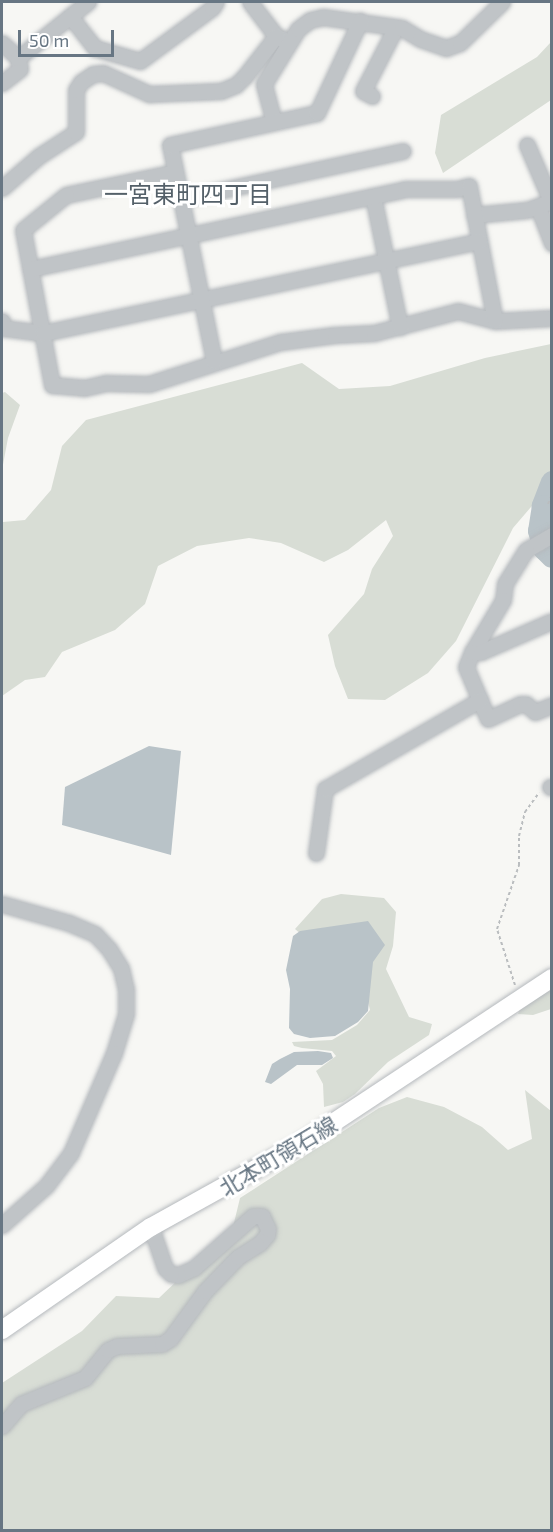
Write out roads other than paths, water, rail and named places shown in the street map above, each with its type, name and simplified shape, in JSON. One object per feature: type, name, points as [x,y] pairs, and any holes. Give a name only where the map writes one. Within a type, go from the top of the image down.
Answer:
[{"type":"main road","name":"北本町領石線","points":[[2,1330],[151,1227],[301,1144],[552,978]]},
{"type":"street","points":[[18,58],[88,2]]},
{"type":"street","points":[[70,16],[95,48],[140,62],[212,8],[216,2]]},
{"type":"street","points":[[250,2],[283,38]]},
{"type":"street","points":[[2,188],[39,156],[76,132],[76,90],[81,82],[93,74],[103,73],[149,94],[221,92],[236,85],[283,38],[310,20],[323,17],[396,27],[446,48],[460,43],[502,2]]},
{"type":"street","points":[[214,362],[170,145],[317,113],[360,21]]},
{"type":"street","points":[[372,96],[363,91],[396,27]]},
{"type":"street","points":[[274,122],[264,84],[283,38]]},
{"type":"street","points":[[2,43],[18,58],[20,69],[2,83]]},
{"type":"street","points":[[527,145],[547,203],[552,243]]},
{"type":"street","points":[[181,199],[403,150]]},
{"type":"street","points":[[175,172],[66,195],[23,230],[52,385],[84,388],[106,383],[149,384],[214,362],[288,341],[374,333],[458,311],[495,321],[552,318]]},
{"type":"street","points":[[30,269],[405,189],[457,189],[468,186],[495,321]]},
{"type":"street","points":[[373,196],[400,327]]},
{"type":"street","points":[[474,215],[547,203]]},
{"type":"street","points":[[2,321],[3,328],[43,333],[479,241]]},
{"type":"street","points":[[544,538],[526,550],[505,584],[503,600],[471,652],[466,667],[488,719],[520,704],[526,704],[535,712],[552,705]]},
{"type":"street","points":[[471,652],[481,652],[552,621]]},
{"type":"street","points":[[316,853],[325,789],[480,700]]},
{"type":"street","points":[[2,904],[69,922],[94,934],[110,949],[121,968],[126,989],[126,1014],[114,1053],[71,1153],[46,1186],[2,1225]]},
{"type":"street","points":[[2,1426],[21,1404],[85,1378],[108,1350],[117,1346],[162,1344],[170,1339],[205,1291],[238,1257],[260,1243],[267,1235],[268,1228],[262,1216],[253,1216],[194,1268],[178,1275],[171,1274],[165,1268],[151,1227]]},
{"type":"waterway","points":[[552,482],[543,506],[539,531],[544,549],[552,557]]},
{"type":"district","name":"一宮東町四丁目","points":[[188,194]]}]
